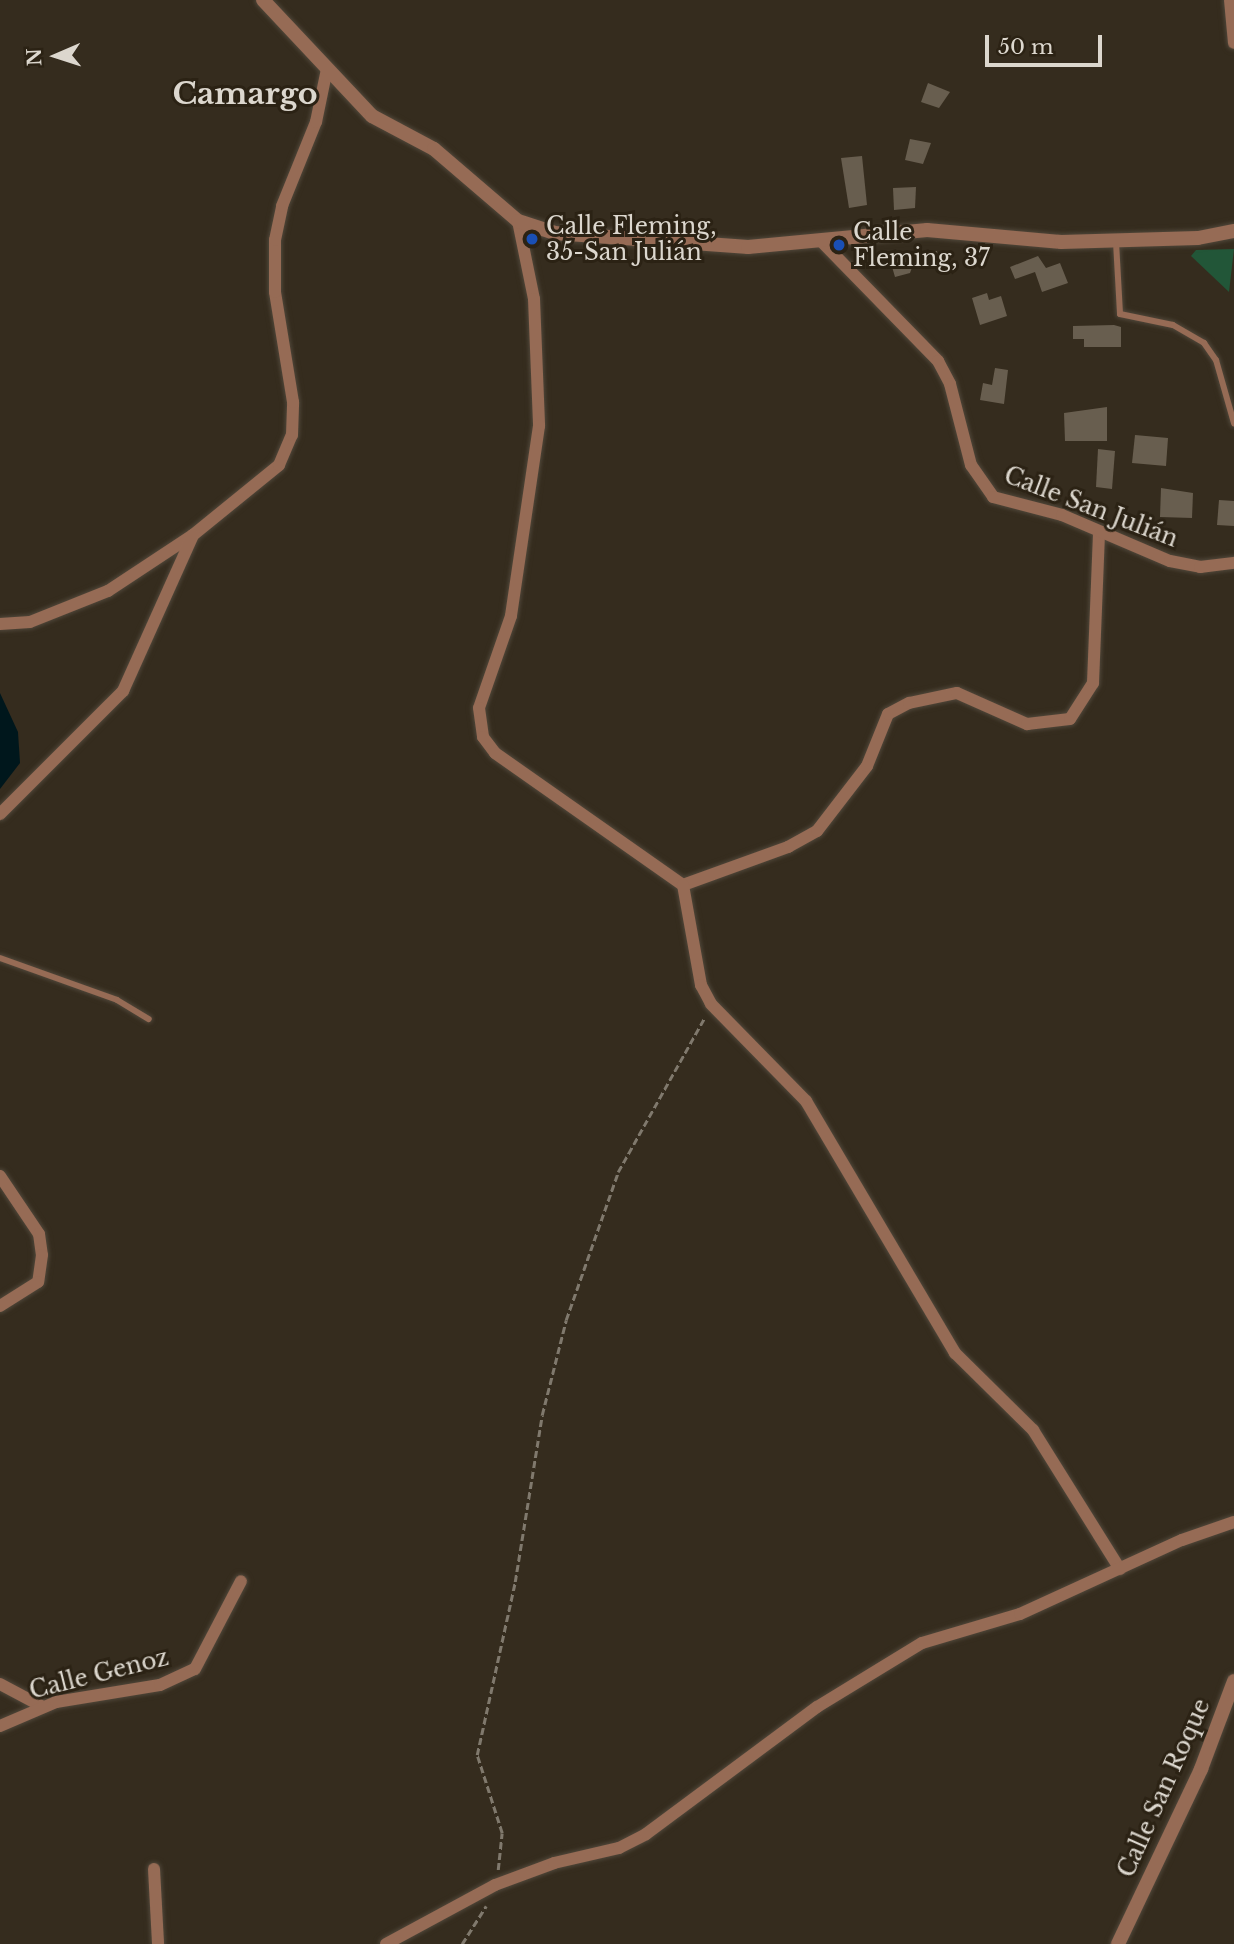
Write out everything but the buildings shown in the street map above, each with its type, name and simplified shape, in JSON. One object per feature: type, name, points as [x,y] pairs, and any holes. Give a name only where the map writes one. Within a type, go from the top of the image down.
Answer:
[{"type":"street","points":[[263,0],[372,116],[434,149],[518,221],[554,233],[748,247],[927,230],[1021,241],[1116,242],[1234,231]]},
{"type":"street","points":[[1230,0],[1234,43]]},
{"type":"street","points":[[0,624],[30,622],[73,608],[193,535],[266,480],[292,435],[293,402],[275,292],[275,240],[282,206],[316,122],[327,69]]},
{"type":"street","points":[[518,221],[534,299],[539,426],[511,616],[479,708],[483,737],[495,753],[683,886],[701,985],[711,1004],[806,1101],[955,1353],[1033,1430],[1119,1569]]},
{"type":"street","name":"Calle San Julián","points":[[821,241],[938,361],[979,481],[993,496],[1062,515],[1099,534],[1170,561],[1200,567],[1234,563]]},
{"type":"street","points":[[683,886],[788,847],[817,831],[867,766],[888,714],[909,703],[957,693],[1027,723],[1070,719],[1093,683],[1099,534]]},
{"type":"street","points":[[0,814],[122,691],[193,535]]},
{"type":"street","points":[[0,1176],[39,1234],[42,1255],[38,1282],[0,1306]]},
{"type":"street","points":[[386,1944],[495,1885],[554,1863],[620,1848],[646,1834],[806,1715],[922,1643],[1020,1614],[1119,1569],[1234,1522]]},
{"type":"street","name":"Calle Genoz","points":[[0,1726],[43,1707],[160,1685],[195,1669],[241,1581]]},
{"type":"street","name":"Calle San Roque","points":[[1118,1944],[1206,1759],[1234,1681]]},
{"type":"street","points":[[0,1684],[43,1707]]},
{"type":"street","points":[[154,1869],[158,1944]]},
{"type":"lane","points":[[1116,242],[1120,314],[1173,325],[1204,343],[1216,360],[1234,424]]},
{"type":"lane","points":[[0,958],[117,1000],[149,1019]]},
{"type":"path","points":[[462,1944],[495,1885],[502,1833],[477,1755],[515,1582],[545,1401],[566,1320],[618,1172],[711,1004]]},
{"type":"green space","points":[[1234,249],[1229,292],[1191,256],[1196,250]]},
{"type":"water","points":[[0,693],[18,732],[20,763],[0,789]]},
{"type":"place","name":"Calle Fleming, 35-San Julián","points":[[532,239]]},
{"type":"place","name":"Calle Fleming, 37","points":[[839,245]]},
{"type":"district","name":"Camargo","points":[[245,94]]}]
